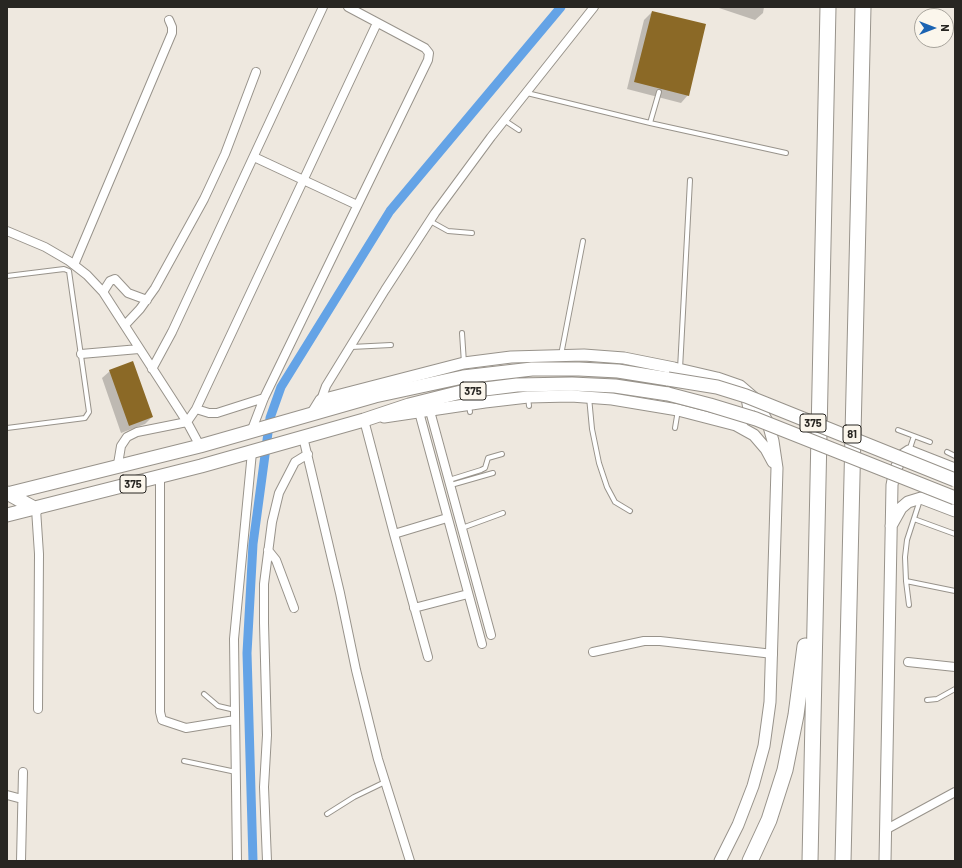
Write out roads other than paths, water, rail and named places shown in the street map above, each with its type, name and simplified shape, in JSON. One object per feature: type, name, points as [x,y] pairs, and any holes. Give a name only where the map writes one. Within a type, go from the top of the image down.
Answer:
[{"type":"highway","points":[[810,861],[828,7]]},
{"type":"highway","name":"81","points":[[844,861],[863,7]]},
{"type":"highway","points":[[750,861],[761,839],[778,795],[794,729],[805,652],[818,481]]},
{"type":"main road","points":[[313,414],[321,400],[464,363],[510,357],[584,355],[624,358],[680,369],[740,386],[754,398],[765,416],[773,441],[777,468],[773,654],[769,717],[759,766],[746,806],[720,861]]},
{"type":"main road","name":"375","points":[[7,493],[118,464],[200,446],[375,396],[463,377],[509,371],[555,369],[598,370],[717,387],[746,396],[955,480]]},
{"type":"main road","name":"375","points":[[7,516],[160,477],[284,443],[364,420],[425,400],[461,392],[516,385],[572,384],[615,386],[668,394],[710,405],[756,420],[955,498]]},
{"type":"main road","points":[[736,425],[746,418],[749,408],[747,398],[740,386]]},
{"type":"main road","points":[[364,420],[424,411],[589,397],[636,402],[678,410],[736,425],[749,432],[758,440],[777,468]]},
{"type":"main road","points":[[885,861],[892,485],[895,470],[903,455],[909,451],[955,469]]},
{"type":"main road","points":[[921,498],[919,491],[923,479],[927,474],[942,464]]},
{"type":"main road","points":[[7,493],[36,509]]},
{"type":"main road","points":[[891,526],[901,508],[908,502],[921,498],[955,512]]},
{"type":"street","points":[[152,369],[172,332],[323,7]]},
{"type":"street","points":[[256,430],[264,398],[428,60],[429,54],[425,48],[348,7]]},
{"type":"street","points":[[321,400],[326,386],[384,290],[430,221],[504,120],[594,7]]},
{"type":"street","points":[[74,265],[172,33],[172,27],[169,20]]},
{"type":"street","points":[[118,464],[121,446],[127,438],[137,432],[187,422],[196,409],[378,23]]},
{"type":"street","points":[[125,325],[140,309],[155,288],[204,199],[225,154],[256,72]]},
{"type":"street","points":[[254,157],[357,205]]},
{"type":"street","points":[[7,231],[45,248],[74,265],[103,292],[187,422],[200,446]]},
{"type":"street","points":[[103,292],[110,280],[115,279],[128,293],[147,300]]},
{"type":"street","points":[[81,354],[139,349]]},
{"type":"street","points":[[196,409],[209,413],[217,413],[264,398]]},
{"type":"street","points":[[424,411],[449,483],[491,635]]},
{"type":"street","points":[[424,411],[446,518],[482,644]]},
{"type":"street","points":[[364,420],[428,657]]},
{"type":"street","points":[[303,437],[340,593],[356,670],[385,782],[410,861]]},
{"type":"street","points":[[237,861],[234,639],[255,450]]},
{"type":"street","points":[[267,861],[264,802],[267,734],[264,604],[268,550],[272,522],[279,493],[295,462],[308,454]]},
{"type":"street","points":[[160,477],[160,712],[162,720],[186,728],[235,720]]},
{"type":"street","points":[[36,509],[39,554],[38,709]]},
{"type":"street","points":[[394,534],[446,518]]},
{"type":"street","points":[[268,550],[276,560],[294,608]]},
{"type":"street","points":[[414,608],[468,594]]},
{"type":"street","points":[[593,652],[644,641],[660,641],[773,654]]},
{"type":"street","points":[[908,662],[955,667]]},
{"type":"street","points":[[21,861],[23,772]]},
{"type":"street","points":[[885,830],[955,792]]},
{"type":"street","points":[[7,796],[22,798]]},
{"type":"lane","points":[[650,123],[659,92]]},
{"type":"lane","points":[[526,93],[650,123],[786,153]]},
{"type":"lane","points":[[504,120],[519,130]]},
{"type":"lane","points":[[680,369],[690,180]]},
{"type":"lane","points":[[430,221],[448,231],[472,233]]},
{"type":"lane","points":[[561,356],[583,241]]},
{"type":"lane","points":[[7,276],[64,268],[69,271],[88,416],[85,418],[7,428]]},
{"type":"lane","points":[[462,333],[464,363]]},
{"type":"lane","points":[[350,347],[390,345]]},
{"type":"lane","points":[[589,397],[596,449],[607,487],[615,502],[630,510]]},
{"type":"lane","points":[[676,428],[678,410]]},
{"type":"lane","points":[[898,430],[930,442]]},
{"type":"lane","points":[[909,451],[914,436]]},
{"type":"lane","points":[[947,452],[955,456]]},
{"type":"lane","points":[[449,483],[485,468],[488,458],[502,454]]},
{"type":"lane","points":[[449,483],[493,473]]},
{"type":"lane","points":[[909,605],[905,557],[907,540],[921,498]]},
{"type":"lane","points":[[462,528],[503,513]]},
{"type":"lane","points":[[914,519],[955,534]]},
{"type":"lane","points":[[906,581],[955,591]]},
{"type":"lane","points":[[927,700],[936,699],[955,689]]},
{"type":"lane","points":[[204,694],[218,706],[235,710]]},
{"type":"lane","points":[[184,762],[236,772]]},
{"type":"lane","points":[[326,814],[354,797],[385,782]]},
{"type":"waterway","points":[[253,861],[247,653],[253,544],[270,418],[281,387],[390,211],[561,7]]}]
